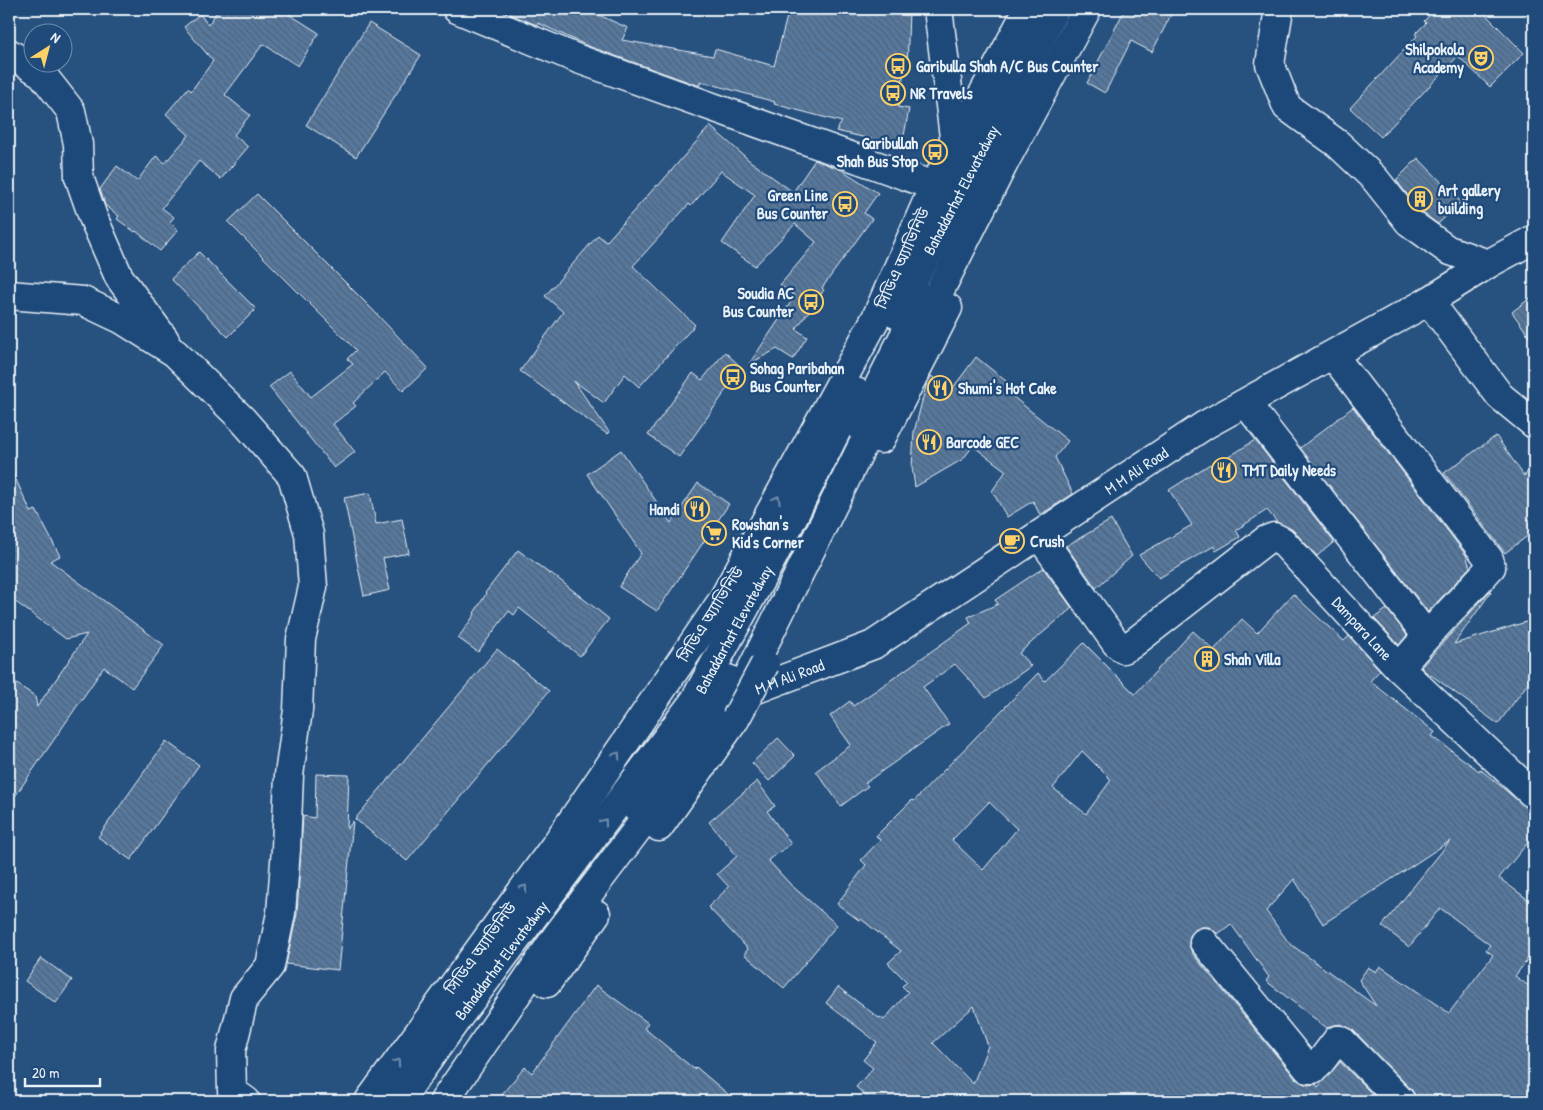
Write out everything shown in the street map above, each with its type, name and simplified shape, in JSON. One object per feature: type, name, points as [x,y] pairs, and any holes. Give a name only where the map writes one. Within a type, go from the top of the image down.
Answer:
[{"type":"main road","points":[[457,9],[578,59],[934,186]]},
{"type":"main road","points":[[938,9],[955,145]]},
{"type":"main road","name":"সিডিএ অ্যাভিনিউ","points":[[368,1101],[554,847],[722,601],[876,318],[934,186],[1028,9]]},
{"type":"main road","name":"Bahaddarhat Elevatedway","points":[[399,1101],[457,1019],[695,700],[774,555],[863,378],[1055,9]]},
{"type":"main road","name":"Bahaddarhat Elevatedway","points":[[422,1101],[470,1029],[555,915],[705,722],[792,561],[890,361],[1074,9]]},
{"type":"main road","points":[[444,1101],[556,937],[737,707],[1004,160],[1088,9]]},
{"type":"main road","points":[[462,1101],[765,664],[801,599],[934,336],[1106,9]]},
{"type":"main road","points":[[1279,9],[1270,64],[1287,107],[1344,150],[1374,179],[1409,222],[1448,250],[1488,264]]},
{"type":"main road","points":[[9,53],[42,74],[72,111],[78,144],[79,177],[93,218],[119,277],[175,353],[242,419],[292,476],[309,534],[313,587],[301,639],[298,710],[289,774],[286,849],[280,913],[270,966],[244,998],[231,1051],[232,1091],[246,1101]]},
{"type":"main road","name":"M M Ali Road","points":[[737,707],[873,645],[1205,425],[1429,301],[1488,264],[1534,239]]},
{"type":"main road","points":[[9,295],[83,301],[121,319],[175,353]]},
{"type":"main road","points":[[1429,301],[1500,396],[1534,424]]},
{"type":"main road","name":"Dampara Lane","points":[[1039,535],[1116,643],[1123,649],[1131,645],[1266,540],[1274,537],[1282,541],[1399,668],[1491,567],[1489,559],[1333,354]]},
{"type":"main road","points":[[1246,403],[1427,636]]},
{"type":"main road","points":[[1399,668],[1534,795]]},
{"type":"main road","points":[[1204,942],[1308,1069],[1313,1069],[1318,1065],[1337,1040],[1340,1040],[1401,1101]]},
{"type":"building","points":[[219,9],[281,9],[319,33],[298,66],[263,44],[225,95],[250,115],[234,135],[248,147],[221,179],[199,161],[162,208],[174,217],[170,222],[178,230],[160,251],[136,231],[117,219],[119,216],[105,205],[100,189],[117,166],[137,181],[156,156],[165,163],[189,135],[166,114],[188,88],[191,91],[213,61],[184,27],[200,14],[208,25]]},
{"type":"building","points":[[497,9],[585,9],[628,28],[622,40],[713,56],[715,49],[774,66],[789,9],[909,10],[907,72],[904,72],[898,107],[909,109],[902,146],[836,131],[842,122],[774,104],[775,102],[700,81],[700,85],[697,85],[588,46],[538,23],[537,25]]},
{"type":"building","points":[[1125,9],[1174,9],[1152,52],[1131,41],[1105,93],[1087,83]]},
{"type":"building","points":[[1436,9],[1480,9],[1524,53],[1490,87],[1458,56],[1381,137],[1350,108],[1417,36],[1415,34],[1426,23],[1424,21]]},
{"type":"building","points":[[369,23],[421,55],[356,157],[306,125]]},
{"type":"building","points":[[710,126],[750,161],[793,192],[815,160],[842,170],[878,193],[864,213],[872,219],[822,288],[824,290],[796,329],[807,337],[793,359],[777,349],[749,364],[795,296],[780,285],[816,242],[795,224],[755,266],[722,243],[755,195],[721,171],[691,206],[689,204],[633,266],[695,325],[639,387],[625,374],[604,403],[574,381],[609,432],[607,434],[520,371],[563,312],[545,296],[598,235],[606,242]]},
{"type":"building","name":"Art gallery building","points":[[1418,158],[1461,202],[1438,224],[1420,211],[1396,180]]},
{"type":"building","points":[[257,194],[428,368],[403,391],[385,372],[353,403],[356,406],[333,424],[355,452],[334,468],[269,387],[290,371],[311,397],[353,364],[347,359],[356,350],[228,222]]},
{"type":"building","points":[[199,252],[256,309],[228,337],[171,279]]},
{"type":"building","points":[[1534,295],[1534,343],[1512,312]]},
{"type":"building","points":[[725,352],[743,369],[722,395],[679,457],[648,435],[693,373],[702,380]]},
{"type":"building","points":[[976,357],[1017,390],[1012,396],[1068,441],[1055,457],[1073,494],[1040,515],[1033,501],[1007,517],[992,491],[1006,471],[973,446],[963,459],[915,487],[912,467],[914,432],[926,386],[931,376],[952,389]]},
{"type":"building","points":[[1353,407],[1466,555],[1470,567],[1428,612],[1300,448]]},
{"type":"building","points":[[1496,436],[1524,476],[1534,465],[1534,531],[1505,553],[1444,473]]},
{"type":"building","points":[[1255,440],[1334,542],[1317,556],[1293,530],[1277,522],[1267,510],[1236,530],[1240,537],[1216,551],[1214,546],[1159,578],[1139,555],[1192,525],[1169,490],[1210,464],[1213,467]]},
{"type":"building","points":[[621,450],[671,523],[698,483],[729,504],[657,611],[619,587],[641,553],[587,474]]},
{"type":"building","points":[[9,465],[31,512],[36,510],[60,556],[50,561],[164,645],[132,688],[104,667],[9,805],[9,679],[35,696],[37,707],[87,634],[66,639],[9,597]]},
{"type":"building","points":[[370,493],[376,524],[402,519],[409,553],[383,558],[390,590],[364,596],[344,498]]},
{"type":"building","points":[[1111,520],[1132,556],[1096,588],[1066,546]]},
{"type":"building","points":[[518,550],[551,573],[609,619],[580,656],[519,608],[514,615],[509,611],[478,652],[458,638],[475,614],[485,593]]},
{"type":"building","points":[[1043,568],[1072,608],[1019,653],[1031,666],[986,698],[955,664],[923,687],[949,724],[865,783],[868,786],[841,806],[816,771],[851,745],[830,716],[850,701],[853,706],[888,682],[971,623],[968,617],[998,604],[995,600]]},
{"type":"building","points":[[1490,591],[1454,644],[1526,622],[1534,629],[1534,675],[1498,724],[1430,676],[1421,667]]},
{"type":"building","points":[[1293,594],[1344,641],[1349,636],[1380,670],[1370,681],[1435,732],[1432,736],[1479,771],[1480,769],[1534,814],[1534,835],[1499,878],[1534,904],[1534,951],[1515,976],[1534,990],[1534,1101],[1416,1101],[1412,1090],[1352,1029],[1340,1024],[1327,1028],[1266,981],[1269,977],[1231,924],[1218,934],[1209,927],[1195,930],[1190,936],[1189,945],[1192,953],[1296,1079],[1308,1085],[1316,1084],[1318,1087],[1340,1062],[1379,1101],[1216,1101],[1209,1093],[1198,1101],[871,1101],[856,1087],[873,1068],[863,1060],[877,1042],[826,1003],[838,987],[884,1020],[908,992],[902,986],[907,982],[888,963],[901,951],[861,919],[860,921],[837,904],[866,865],[861,860],[880,840],[876,836],[912,800],[914,801],[1038,673],[1045,681],[1084,643],[1135,694],[1193,631],[1214,650],[1242,619],[1257,633]],"holes":[[[1082,751],[1111,780],[1086,814],[1053,788]],[[989,802],[1017,829],[983,870],[952,840]],[[1450,841],[1382,926],[1409,947],[1440,908],[1490,945],[1486,950],[1493,955],[1449,1013],[1380,966],[1376,972],[1368,967],[1359,980],[1376,1006],[1289,943],[1266,911],[1294,879],[1323,924]],[[974,1006],[988,1046],[973,1084],[933,1043]]]},
{"type":"building","points":[[1387,609],[1407,635],[1399,645],[1374,618]]},
{"type":"building","points":[[497,649],[549,691],[407,861],[355,819]]},
{"type":"building","points":[[778,738],[795,756],[769,781],[752,763]]},
{"type":"building","points":[[166,741],[199,765],[131,860],[98,837]]},
{"type":"building","points":[[316,774],[349,775],[347,829],[353,821],[338,970],[286,964],[297,914],[303,816],[315,818]]},
{"type":"building","points":[[757,781],[775,806],[767,811],[791,844],[768,860],[791,885],[837,925],[784,988],[744,954],[748,949],[708,907],[729,887],[717,874],[737,856],[709,822]]},
{"type":"building","points":[[41,958],[72,980],[56,1003],[25,981]]},
{"type":"building","points":[[596,985],[648,1023],[644,1028],[694,1069],[696,1067],[736,1101],[496,1101],[525,1067],[532,1073]]},
{"type":"place","name":"Shilpokola Academy","points":[[1481,58]]},
{"type":"place","name":"Garibulla Shah A/C Bus Counter","points":[[898,66]]},
{"type":"place","name":"NR Travels","points":[[893,93]]},
{"type":"place","name":"Garibullah Shah Bus Stop","points":[[935,152]]},
{"type":"place","name":"Art gallery building","points":[[1420,199]]},
{"type":"place","name":"Green Line Bus Counter","points":[[845,204]]},
{"type":"place","name":"Soudia AC Bus Counter","points":[[811,302]]},
{"type":"place","name":"Sohag Paribahan Bus Counter","points":[[733,377]]},
{"type":"place","name":"Shumi's Hot Cake","points":[[940,388]]},
{"type":"place","name":"Barcode GEC","points":[[929,442]]},
{"type":"place","name":"TMT Daily Needs","points":[[1224,470]]},
{"type":"place","name":"Handi","points":[[697,509]]},
{"type":"place","name":"Rowshan's Kid's Corner","points":[[714,533]]},
{"type":"place","name":"Crush","points":[[1012,541]]},
{"type":"place","name":"Shah Villa","points":[[1207,659]]}]
